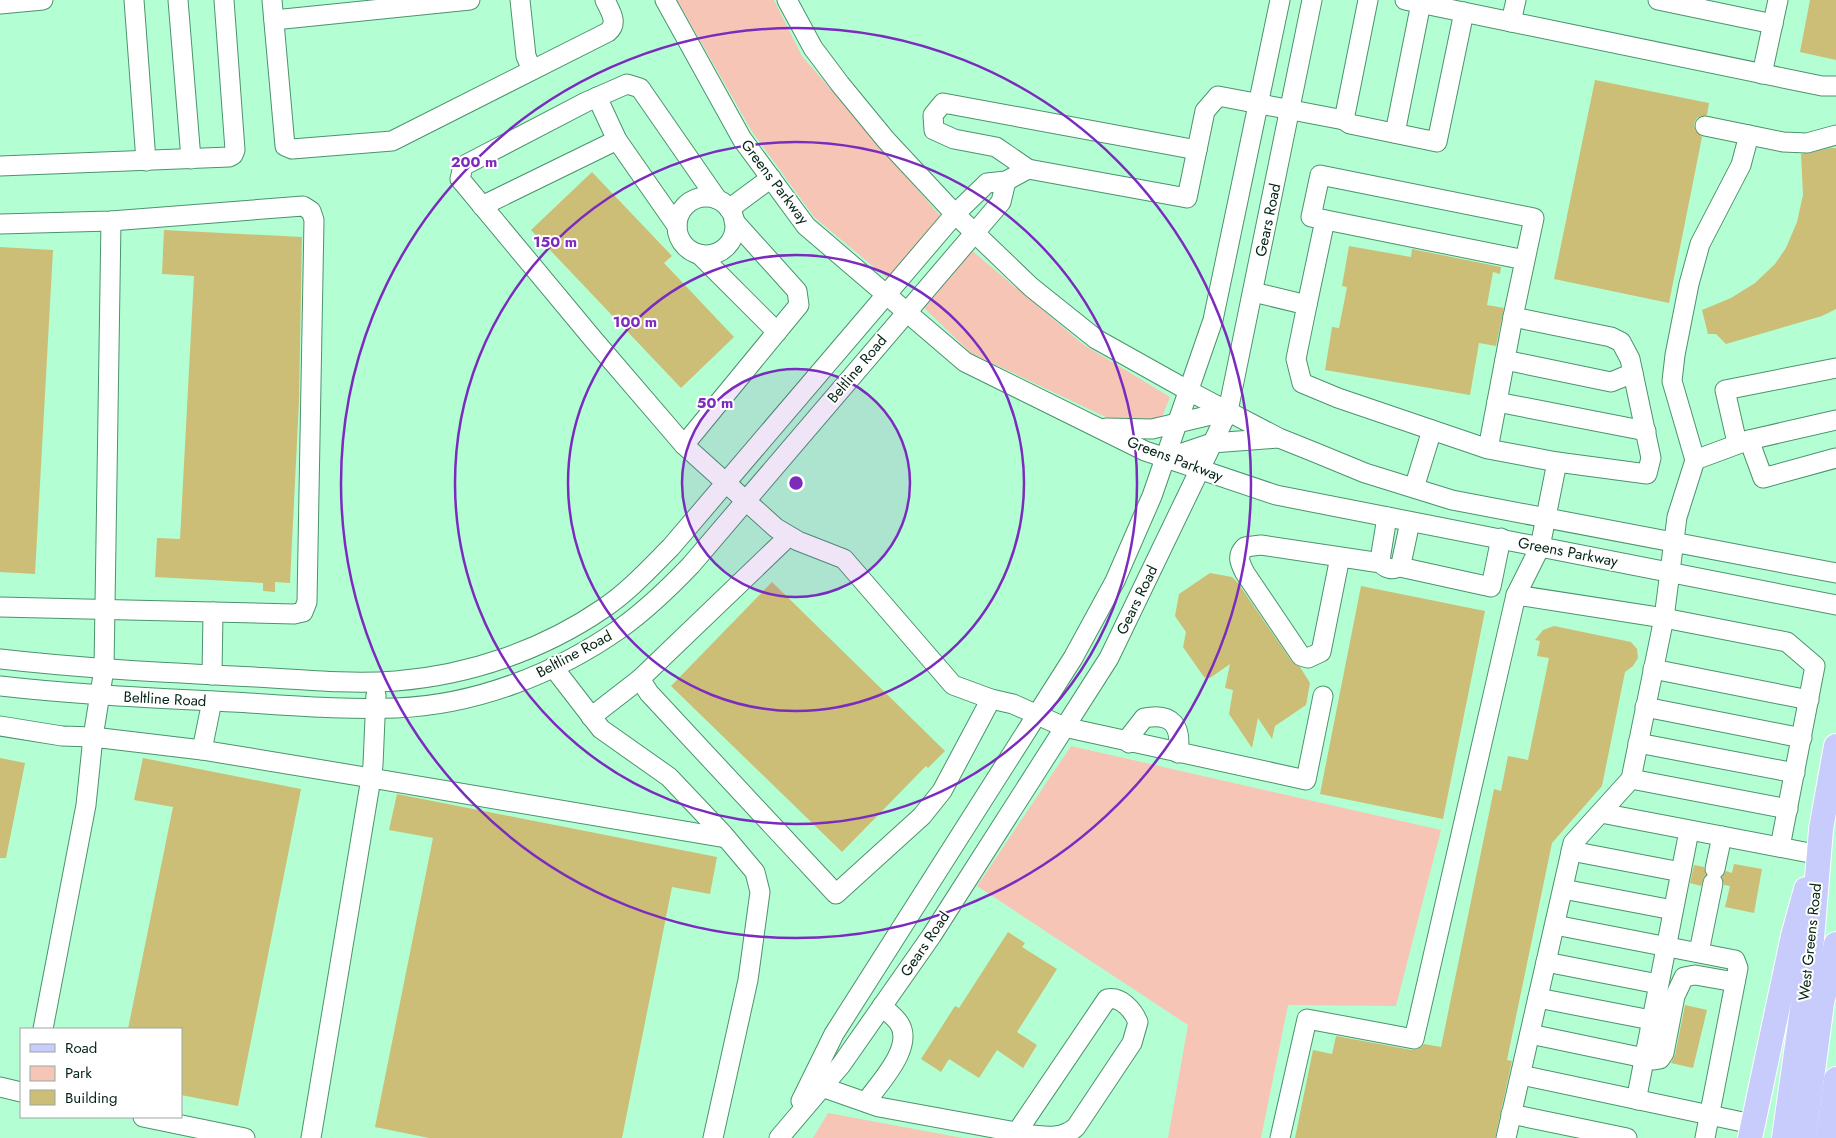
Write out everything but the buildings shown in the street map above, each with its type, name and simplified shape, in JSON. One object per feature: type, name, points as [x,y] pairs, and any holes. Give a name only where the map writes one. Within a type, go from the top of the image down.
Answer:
[{"type":"main road","name":"West Greens Road","points":[[1784,1138],[1812,940],[1821,829],[1836,746]]},
{"type":"main road","points":[[1751,1131],[1793,936],[1821,829]]},
{"type":"main road","name":"West Greens Road","points":[[1804,1138],[1822,1003],[1836,944]]},
{"type":"main road","points":[[1828,1138],[1836,1079]]},
{"type":"street","points":[[0,4],[43,0]]},
{"type":"street","points":[[134,0],[146,161]]},
{"type":"street","points":[[178,0],[191,159]]},
{"type":"street","points":[[0,166],[191,159],[229,157],[233,155],[235,150],[224,0]]},
{"type":"street","points":[[272,0],[285,146],[289,149],[392,141],[612,28],[614,21],[605,0]]},
{"type":"street","points":[[274,20],[393,4],[470,0]]},
{"type":"street","points":[[520,0],[526,56],[532,70]]},
{"type":"street","name":"Greens Parkway","points":[[665,0],[742,139],[806,226],[965,362],[1165,459],[1276,495],[1476,536],[1501,538],[1540,548],[1836,605]]},
{"type":"street","name":"Greens Parkway","points":[[787,0],[813,48],[840,84],[886,140],[955,214],[1031,287],[1096,339],[1188,391],[1279,438],[1365,474],[1452,500],[1836,573]]},
{"type":"street","name":"Gears Road","points":[[784,1131],[834,1034],[1073,658],[1116,581],[1152,496],[1213,320],[1280,0]]},
{"type":"street","name":"Gears Road","points":[[784,1131],[841,1065],[932,935],[1109,658],[1228,411],[1312,0]]},
{"type":"street","points":[[1344,120],[1368,0]]},
{"type":"street","points":[[1512,22],[1516,0]]},
{"type":"street","points":[[1658,0],[1773,24]]},
{"type":"street","points":[[1762,74],[1778,0]]},
{"type":"street","points":[[1395,133],[1413,2],[1822,86],[1836,86]]},
{"type":"street","points":[[1197,150],[943,103],[933,115],[934,130],[954,139],[996,148],[1028,169],[1187,198],[1206,111],[1218,96],[1344,120],[1350,124],[1437,142],[1464,12]]},
{"type":"street","points":[[684,445],[799,305],[797,291],[727,210],[640,88],[627,84],[463,166],[460,179],[684,445],[776,528],[789,536],[844,559],[953,685],[991,699],[1013,704],[1064,727],[1306,780],[1323,696]]},
{"type":"street","points":[[597,98],[617,140],[677,226],[683,244],[699,254],[777,332]]},
{"type":"street","points":[[1705,126],[1783,142],[1806,143],[1836,135]]},
{"type":"street","points":[[1506,1138],[1573,843],[1631,779],[1664,618],[1671,572],[1673,542],[1684,493],[1695,460],[1672,381],[1675,355],[1689,284],[1700,244],[1741,165],[1749,135]]},
{"type":"street","points":[[482,206],[617,140]]},
{"type":"street","name":"Beltline Road","points":[[0,659],[104,669],[376,681],[446,675],[484,666],[530,649],[568,630],[604,608],[638,580],[671,547],[955,214],[987,184],[1006,181],[1028,169]]},
{"type":"street","points":[[1488,449],[1504,360],[1534,218],[1320,175],[1311,217],[1525,260]]},
{"type":"street","points":[[727,210],[771,178]]},
{"type":"street","name":"Beltline Road","points":[[0,686],[100,695],[397,708],[450,701],[491,692],[553,667],[621,628],[658,599],[691,565],[1001,202],[1006,181]]},
{"type":"street","points":[[677,226],[683,208],[690,201],[708,196],[727,210],[734,230],[725,247],[717,252],[699,254]]},
{"type":"street","points":[[0,224],[111,221],[302,206],[311,211],[314,220],[307,602],[303,612],[294,614],[0,607]]},
{"type":"street","points":[[1325,220],[1296,359],[1302,383],[1338,398],[1488,449],[1557,462],[1647,474],[1651,458],[1646,431],[1630,359],[1621,342],[1611,336],[1513,317]]},
{"type":"street","points":[[43,1028],[86,805],[93,737],[104,669],[103,610],[111,221]]},
{"type":"street","points":[[1253,292],[1307,305]]},
{"type":"street","points":[[1504,360],[1611,382],[1633,373]]},
{"type":"street","points":[[1836,368],[1725,390],[1743,442],[1763,478],[1836,458]]},
{"type":"street","points":[[1497,402],[1646,431]]},
{"type":"street","points":[[1097,427],[1152,429],[1228,411]]},
{"type":"street","points":[[1695,460],[1743,442],[1836,420]]},
{"type":"street","points":[[1414,488],[1432,430]]},
{"type":"street","points":[[1165,459],[1212,443],[1279,438]]},
{"type":"street","points":[[1280,1138],[1307,1019],[1414,1039],[1516,596],[1540,548],[1557,462]]},
{"type":"street","points":[[1380,563],[1388,517]]},
{"type":"street","points":[[1400,567],[1410,522]]},
{"type":"street","points":[[591,716],[640,679],[789,536]]},
{"type":"street","points":[[1340,557],[1321,652],[1308,658],[1301,656],[1245,573],[1240,563],[1241,551],[1245,547],[1262,546],[1340,557],[1380,563],[1388,568],[1400,567],[1491,587],[1501,538]]},
{"type":"street","points":[[1516,596],[1664,618],[1787,642],[1815,666],[1780,847]]},
{"type":"street","points":[[212,675],[213,612]]},
{"type":"street","points":[[553,667],[601,729],[669,777],[755,872],[760,892],[748,980],[713,1138]]},
{"type":"street","points":[[1653,669],[1809,700]]},
{"type":"street","points":[[640,679],[656,700],[836,894],[922,816],[942,791],[991,699]]},
{"type":"street","points":[[310,1138],[373,765],[376,681]]},
{"type":"street","points":[[202,750],[212,701]]},
{"type":"street","points":[[1645,707],[1802,738]]},
{"type":"street","points":[[1129,742],[1130,736],[1144,718],[1162,718],[1176,724],[1179,731],[1178,753]]},
{"type":"street","points":[[0,726],[62,736],[93,737],[202,750],[726,838]]},
{"type":"street","points":[[1638,743],[1795,773]]},
{"type":"street","points":[[1631,779],[1788,809]]},
{"type":"street","points":[[1600,813],[1815,854]]},
{"type":"street","points":[[1638,1100],[1637,1096],[1651,1020],[1690,831]]},
{"type":"street","points":[[1699,952],[1722,836]]},
{"type":"street","points":[[1572,851],[1681,872]]},
{"type":"street","points":[[1563,888],[1673,910]]},
{"type":"street","points":[[908,920],[932,935]]},
{"type":"street","points":[[1555,924],[1735,960],[1738,968],[1705,1138]]},
{"type":"street","points":[[1546,962],[1658,984]]},
{"type":"street","points":[[1530,1034],[1644,1058],[1660,1059],[1664,1053],[1676,996],[1684,977],[1694,975],[1735,982]]},
{"type":"street","points":[[1538,998],[1651,1020]]},
{"type":"street","points":[[822,1087],[879,1106],[1017,1132],[1050,1137],[1070,1133],[1076,1127],[1137,1032],[1138,1022],[1131,1010],[1118,1000],[1107,999],[1017,1132]]},
{"type":"street","points":[[866,1102],[900,1055],[904,1034],[900,1023],[882,1006]]},
{"type":"street","points":[[1520,1075],[1709,1116],[1751,1131]]},
{"type":"street","points":[[0,1087],[20,1092]]},
{"type":"street","points":[[1511,1114],[1627,1138]]},
{"type":"street","points":[[148,1118],[245,1138]]},
{"type":"green space","points":[[677,0],[774,0],[802,56],[942,218],[887,278],[814,217],[751,130]]},
{"type":"green space","points":[[970,249],[1084,345],[1170,397],[1161,420],[1112,420],[971,353],[922,306]]},
{"type":"green space","points":[[1071,746],[1441,830],[1396,1006],[1288,1005],[1261,1138],[1168,1138],[1188,1025],[977,886]]},
{"type":"green space","points":[[828,1113],[963,1138],[813,1138]]}]
